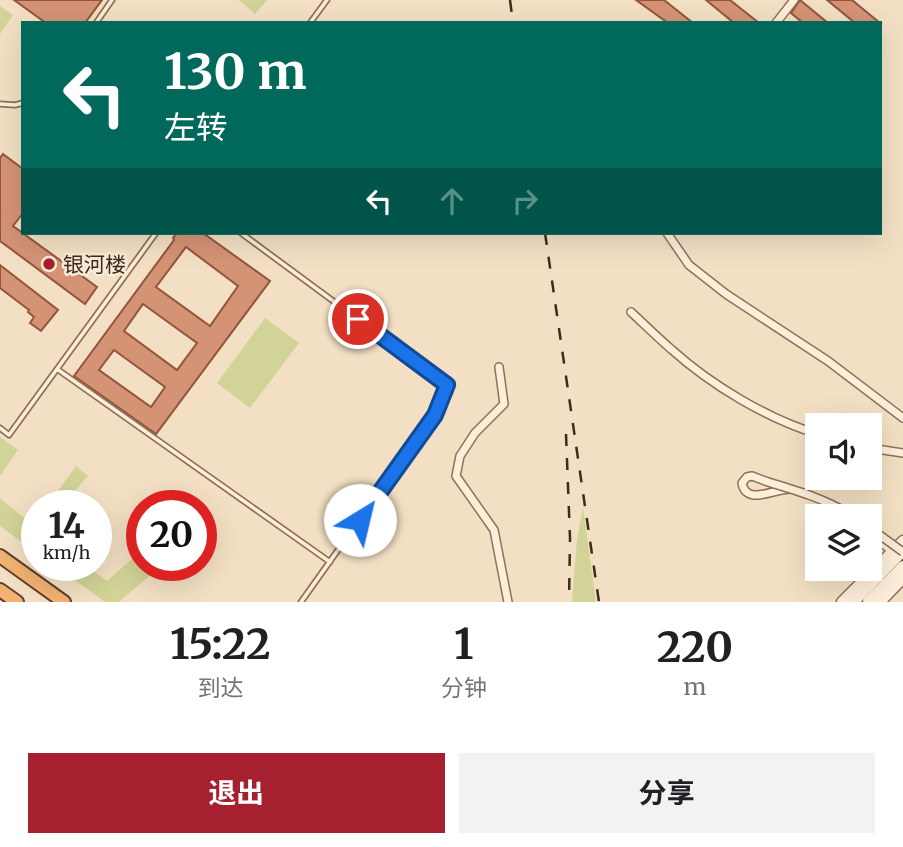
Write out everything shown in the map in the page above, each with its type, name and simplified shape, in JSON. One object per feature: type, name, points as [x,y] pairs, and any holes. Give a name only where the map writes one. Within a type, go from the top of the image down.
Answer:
[{"type":"highway","points":[[0,556],[63,602]]},
{"type":"highway","points":[[0,590],[17,602]]},
{"type":"main road","points":[[854,602],[900,552]]},
{"type":"main road","points":[[868,602],[903,566]]},
{"type":"street","points":[[778,21],[794,0]]},
{"type":"street","points":[[668,235],[689,265],[726,294],[828,361],[903,418]]},
{"type":"street","points":[[631,312],[672,351],[714,382],[760,410],[805,429]]},
{"type":"street","points":[[499,367],[504,404],[475,433],[460,456],[456,476],[494,530],[508,602]]},
{"type":"street","points":[[882,450],[903,453]]},
{"type":"street","points":[[827,504],[818,498],[768,482],[752,476],[742,483],[748,494],[757,495],[784,489],[798,489],[832,504]]},
{"type":"street","points":[[882,538],[900,552]]},
{"type":"street","points":[[882,541],[900,552]]},
{"type":"street","points":[[842,602],[900,552],[903,541]]},
{"type":"street","points":[[880,602],[903,578]]},
{"type":"lane","points":[[97,21],[112,0]]},
{"type":"lane","points":[[311,21],[327,0]]},
{"type":"lane","points":[[0,104],[21,103]]},
{"type":"lane","points":[[0,428],[9,435],[155,235]]},
{"type":"lane","points":[[244,235],[447,385],[435,415],[301,602]]},
{"type":"lane","points":[[57,369],[330,562]]},
{"type":"green space","points":[[239,0],[267,0],[255,14]]},
{"type":"green space","points":[[0,6],[13,15],[0,34]]},
{"type":"green space","points":[[265,318],[299,343],[250,408],[217,383]]},
{"type":"green space","points":[[0,437],[18,450],[0,476]]},
{"type":"green space","points":[[76,466],[88,476],[75,490],[59,490]]},
{"type":"green space","points":[[0,498],[21,515],[21,541],[0,526]]},
{"type":"green space","points":[[583,507],[596,602],[572,602],[577,539]]},
{"type":"green space","points":[[126,564],[126,581],[144,581],[119,602],[105,602],[76,581],[112,581],[112,577]]},
{"type":"building","points":[[14,0],[102,0],[86,21],[43,21]]},
{"type":"building","points":[[636,0],[664,0],[690,21],[665,21]]},
{"type":"building","points":[[706,0],[730,0],[756,21],[732,21]]},
{"type":"building","points":[[800,0],[826,21],[801,21],[791,13]]},
{"type":"building","points":[[827,0],[852,0],[878,21],[853,21]]},
{"type":"building","name":"银河楼","points":[[3,154],[21,168],[21,216],[13,226],[21,232],[21,235],[25,235],[97,287],[85,304],[0,241],[0,158]]},
{"type":"building","points":[[175,235],[206,235],[270,281],[156,434],[74,376]],"holes":[[[186,247],[238,286],[210,326],[156,287]],[[143,304],[197,343],[177,370],[124,331]],[[114,350],[165,387],[151,407],[99,370]]]},
{"type":"building","points":[[0,265],[58,310],[41,331],[30,323],[34,317],[29,310],[0,288]]},
{"type":"railway","points":[[510,0],[513,21]]},
{"type":"railway","points":[[545,235],[599,602]]},
{"type":"railway","points":[[566,434],[570,538],[569,602]]},
{"type":"place","name":"银河楼","points":[[49,264]]},
{"type":"route","points":[[358,319],[447,385],[435,415],[360,520]]}]
